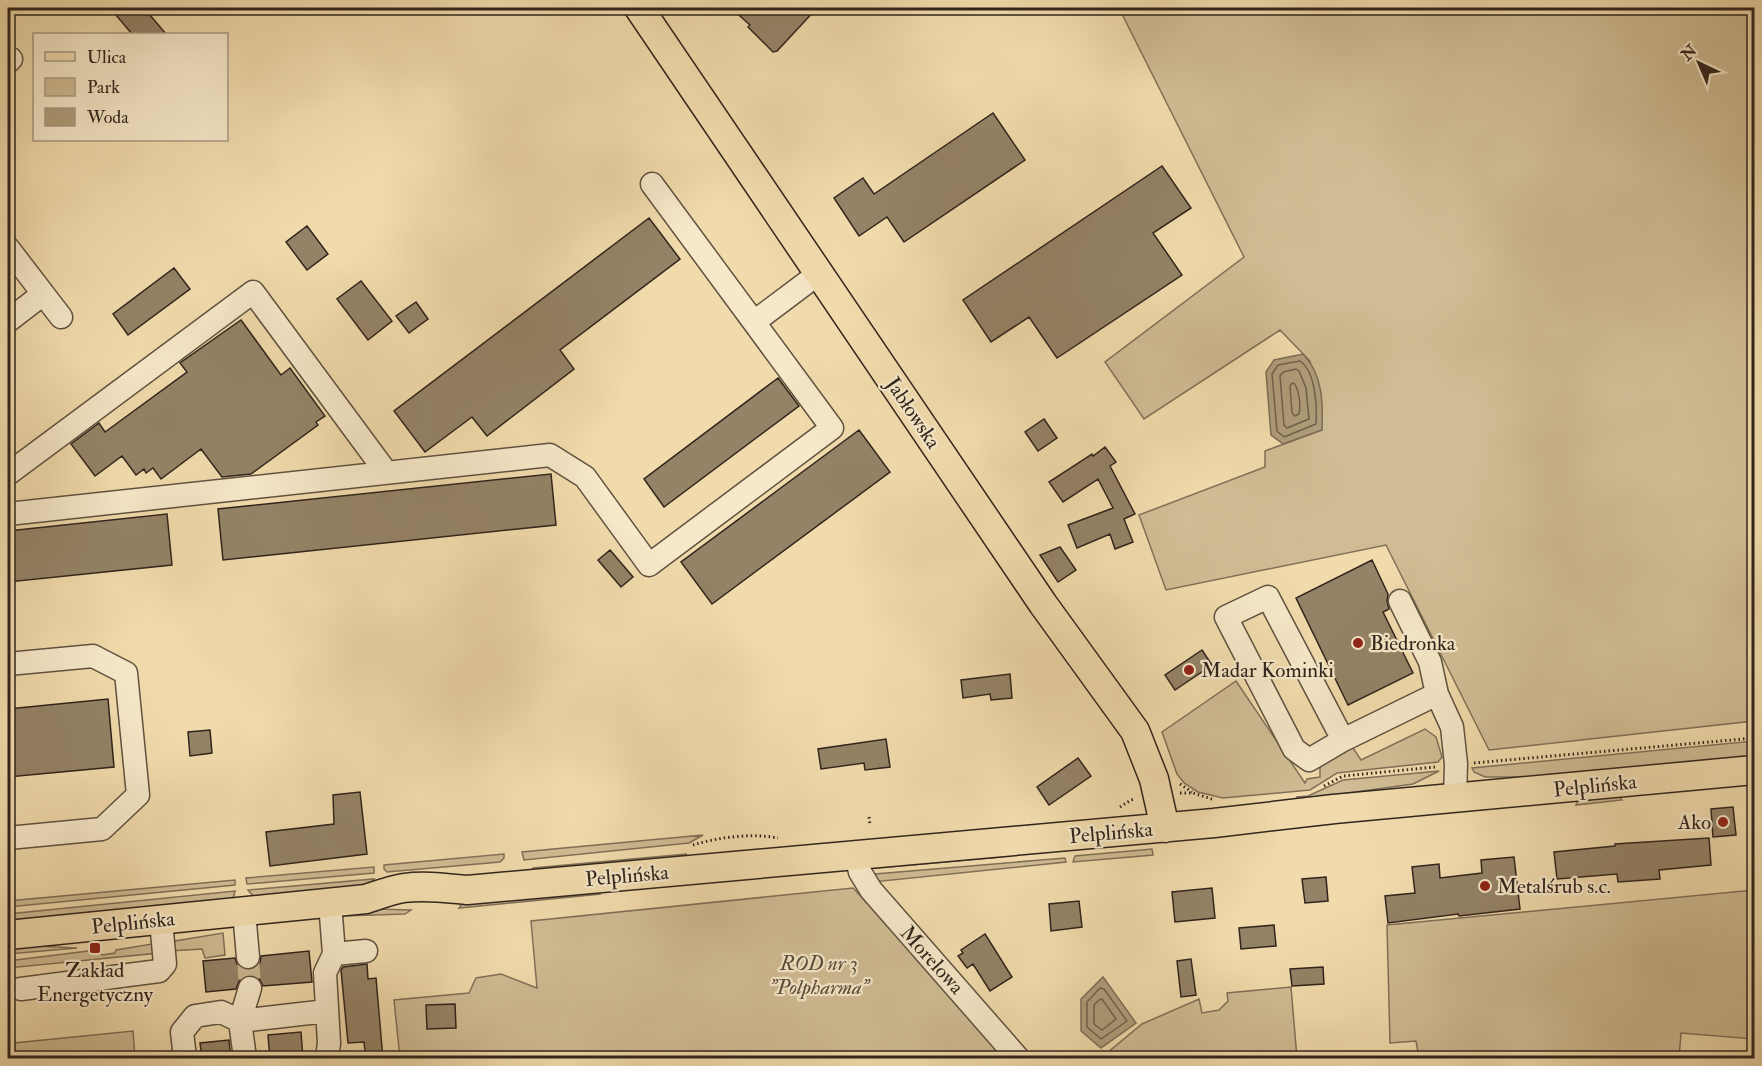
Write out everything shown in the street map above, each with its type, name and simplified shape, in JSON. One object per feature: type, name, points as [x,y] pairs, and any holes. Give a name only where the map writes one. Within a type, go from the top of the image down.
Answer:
[{"type":"main road","name":"Jabłowska","points":[[639,8],[1043,604],[1136,731],[1154,779],[1165,828]]},
{"type":"main road","name":"Pelplińska","points":[[8,935],[366,899],[416,904],[467,890],[1165,828],[1334,809],[1755,770]]},
{"type":"street","points":[[8,514],[550,455],[585,477],[649,565],[832,428],[652,184]]},
{"type":"street","points":[[8,248],[61,317]]},
{"type":"street","points":[[754,322],[818,274]]},
{"type":"street","points":[[8,474],[253,292],[387,472]]},
{"type":"street","points":[[8,321],[43,294]]},
{"type":"street","points":[[1343,740],[1268,597],[1226,617],[1294,750],[1309,760],[1343,740],[1437,694]]},
{"type":"street","points":[[1400,602],[1430,662],[1437,694],[1452,727],[1456,764],[1455,799]]},
{"type":"street","points":[[8,664],[93,656],[126,673],[138,795],[102,830],[8,838]]},
{"type":"street","name":"Morelowa","points":[[856,855],[860,872],[871,890],[1018,1059]]},
{"type":"street","points":[[327,1059],[325,973],[334,954],[330,903]]},
{"type":"street","points":[[244,912],[248,957]]},
{"type":"street","points":[[21,989],[159,971],[165,964],[161,921]]},
{"type":"street","points":[[334,954],[366,951]]},
{"type":"street","points":[[245,1059],[240,1021],[250,988]]},
{"type":"street","points":[[185,1059],[182,1032],[195,1016],[221,1012],[240,1021],[327,1011]]},
{"type":"path","points":[[1319,789],[1343,776],[1755,738]]},
{"type":"path","points":[[869,817],[870,825]]},
{"type":"green space","points":[[1119,8],[1754,8],[1754,721],[1489,750],[1386,545],[1166,590],[1139,515],[1265,467],[1265,451],[1322,430],[1310,361],[1280,330],[1144,419],[1105,362],[1244,257]]},
{"type":"green space","points":[[1236,681],[1305,783],[1307,779],[1320,777],[1320,765],[1351,748],[1361,760],[1425,729],[1436,737],[1442,757],[1438,762],[1337,773],[1310,790],[1223,798],[1198,792],[1184,783],[1177,774],[1162,732]]},
{"type":"green space","points":[[1754,741],[1754,758],[1557,777],[1485,777],[1474,772],[1472,768]]},
{"type":"green space","points":[[1439,771],[1413,784],[1298,800],[1297,797],[1308,796],[1343,780]]},
{"type":"green space","points":[[1617,794],[1622,800],[1576,805],[1578,800]]},
{"type":"green space","points":[[703,835],[689,843],[524,860],[522,852]]},
{"type":"green space","points":[[1152,849],[1153,855],[1073,862],[1075,856]]},
{"type":"green space","points":[[504,854],[500,862],[387,872],[384,869],[384,865]]},
{"type":"green space","points":[[687,854],[666,861],[532,870],[533,868]]},
{"type":"green space","points":[[960,857],[1002,857],[875,868],[879,864]]},
{"type":"green space","points":[[1065,858],[1066,862],[873,882],[875,874]]},
{"type":"green space","points":[[374,867],[374,873],[247,884],[246,878]]},
{"type":"green space","points":[[374,879],[368,887],[254,897],[248,890]]},
{"type":"green space","points":[[235,880],[235,885],[8,907],[8,901]]},
{"type":"green space","name":"ROD nr 3 \"Polpharma\"","points":[[853,888],[953,993],[1006,1058],[400,1058],[394,1000],[469,993],[476,978],[501,974],[537,988],[531,921]]},
{"type":"green space","points":[[597,889],[600,894],[459,908],[463,903]]},
{"type":"green space","points":[[1754,890],[1754,1039],[1681,1033],[1679,1058],[1419,1058],[1416,1041],[1390,1043],[1387,925]]},
{"type":"green space","points":[[235,891],[233,899],[8,924],[8,914]]},
{"type":"green space","points":[[374,909],[411,910],[405,914],[344,916],[347,912]]},
{"type":"green space","points":[[223,933],[225,955],[205,958],[202,949],[169,951],[169,942]]},
{"type":"green space","points":[[158,943],[159,953],[8,968],[8,961],[96,950],[102,955],[115,953],[116,950]]},
{"type":"green space","points":[[17,945],[77,948],[8,954],[8,948]]},
{"type":"green space","points":[[1291,987],[1297,1058],[1101,1058],[1142,1024],[1199,999],[1202,1013],[1219,1010],[1228,1001],[1227,993]]},
{"type":"green space","points":[[133,1031],[135,1058],[16,1058],[14,1043]]},
{"type":"water","points":[[1303,354],[1310,362],[1318,380],[1322,400],[1322,430],[1283,444],[1271,435],[1266,372],[1274,360]]},
{"type":"water","points":[[1103,977],[1136,1023],[1101,1048],[1081,1031],[1081,999]]},
{"type":"building","points":[[110,8],[144,8],[165,33],[131,33]]},
{"type":"building","points":[[731,8],[817,8],[777,51],[773,52],[748,27],[750,25]]},
{"type":"building","points":[[993,113],[1025,160],[904,242],[887,217],[859,236],[834,198],[863,178],[874,194]]},
{"type":"building","points":[[1162,166],[1191,208],[1153,233],[1182,275],[1057,358],[1029,317],[991,342],[963,300]]},
{"type":"building","points":[[649,218],[680,259],[560,350],[574,369],[487,436],[472,417],[425,452],[394,411]]},
{"type":"building","points":[[307,226],[328,254],[307,270],[286,242]]},
{"type":"building","points":[[174,268],[190,289],[128,335],[113,314]]},
{"type":"building","points":[[361,281],[392,321],[368,340],[337,299]]},
{"type":"building","points":[[416,302],[428,319],[409,333],[396,316]]},
{"type":"building","points":[[241,320],[281,375],[290,368],[325,416],[316,422],[318,425],[251,474],[222,477],[201,449],[161,479],[153,468],[146,473],[144,469],[136,475],[122,456],[95,476],[71,444],[99,423],[105,432],[187,372],[180,363]]},
{"type":"building","points":[[778,378],[799,406],[664,507],[644,479]]},
{"type":"building","points":[[1044,419],[1057,438],[1038,451],[1025,432]]},
{"type":"building","points":[[859,430],[890,472],[712,604],[681,562]]},
{"type":"building","points":[[1105,447],[1116,462],[1110,466],[1135,514],[1124,519],[1133,542],[1115,549],[1110,534],[1077,548],[1068,525],[1113,508],[1098,479],[1063,502],[1049,482]]},
{"type":"building","points":[[551,474],[556,525],[223,560],[218,509]]},
{"type":"building","points":[[167,514],[172,565],[8,582],[8,531]]},
{"type":"building","points":[[1060,547],[1076,570],[1058,582],[1040,555]]},
{"type":"building","points":[[610,550],[633,577],[621,587],[598,560]]},
{"type":"building","name":"Biedronka","points":[[1372,560],[1388,594],[1389,609],[1383,612],[1413,673],[1348,705],[1296,598]]},
{"type":"building","name":"Madar Kominki","points":[[1202,650],[1212,665],[1175,690],[1165,675]]},
{"type":"building","points":[[1010,674],[1012,698],[991,700],[990,694],[963,698],[961,680]]},
{"type":"building","points":[[108,699],[114,767],[8,777],[8,709]]},
{"type":"building","points":[[210,730],[212,753],[190,756],[188,732]]},
{"type":"building","points":[[886,739],[890,767],[865,770],[864,763],[821,769],[818,749]]},
{"type":"building","points":[[1078,758],[1091,776],[1049,805],[1037,787]]},
{"type":"building","points":[[360,792],[367,854],[270,866],[266,832],[334,824],[333,795]]},
{"type":"building","name":"Ako","points":[[1733,807],[1736,835],[1713,837],[1711,809]]},
{"type":"building","points":[[1709,838],[1711,865],[1659,870],[1660,879],[1618,882],[1617,874],[1557,879],[1554,852],[1615,846],[1615,844]]},
{"type":"building","points":[[1514,857],[1520,909],[1388,923],[1385,896],[1415,893],[1412,867],[1439,864],[1440,878],[1482,873],[1481,860]]},
{"type":"building","points":[[1326,877],[1328,901],[1305,903],[1302,879]]},
{"type":"building","points":[[1212,888],[1215,918],[1175,922],[1172,892]]},
{"type":"building","points":[[1079,901],[1082,927],[1051,931],[1049,904]]},
{"type":"building","points":[[1274,925],[1276,946],[1241,949],[1239,928]]},
{"type":"building","points":[[985,934],[1012,977],[990,991],[973,964],[967,968],[958,956],[963,953],[961,950]]},
{"type":"building","points":[[309,951],[312,982],[263,986],[259,978],[248,975],[240,979],[236,989],[206,992],[203,961],[235,958],[242,969],[250,970],[260,963],[261,956]]},
{"type":"building","points":[[1191,959],[1196,995],[1181,997],[1177,961]]},
{"type":"building","points":[[367,964],[368,979],[376,978],[383,1059],[366,1059],[364,1042],[348,1043],[341,970],[343,967]]},
{"type":"building","points":[[1323,967],[1324,984],[1292,986],[1290,969]]},
{"type":"building","points":[[455,1004],[456,1028],[427,1029],[426,1005]]},
{"type":"building","points":[[301,1032],[303,1059],[270,1059],[268,1035]]},
{"type":"building","points":[[229,1040],[231,1059],[202,1059],[200,1043]]},
{"type":"tunnel","points":[[248,957],[250,988]]},
{"type":"place","name":"Biedronka","points":[[1358,643]]},
{"type":"place","name":"Madar Kominki","points":[[1189,670]]},
{"type":"place","name":"Ako","points":[[1723,822]]},
{"type":"place","name":"Metalśrub s.c.","points":[[1485,886]]},
{"type":"place","name":"Zakład Energetyczny","points":[[95,948]]}]
